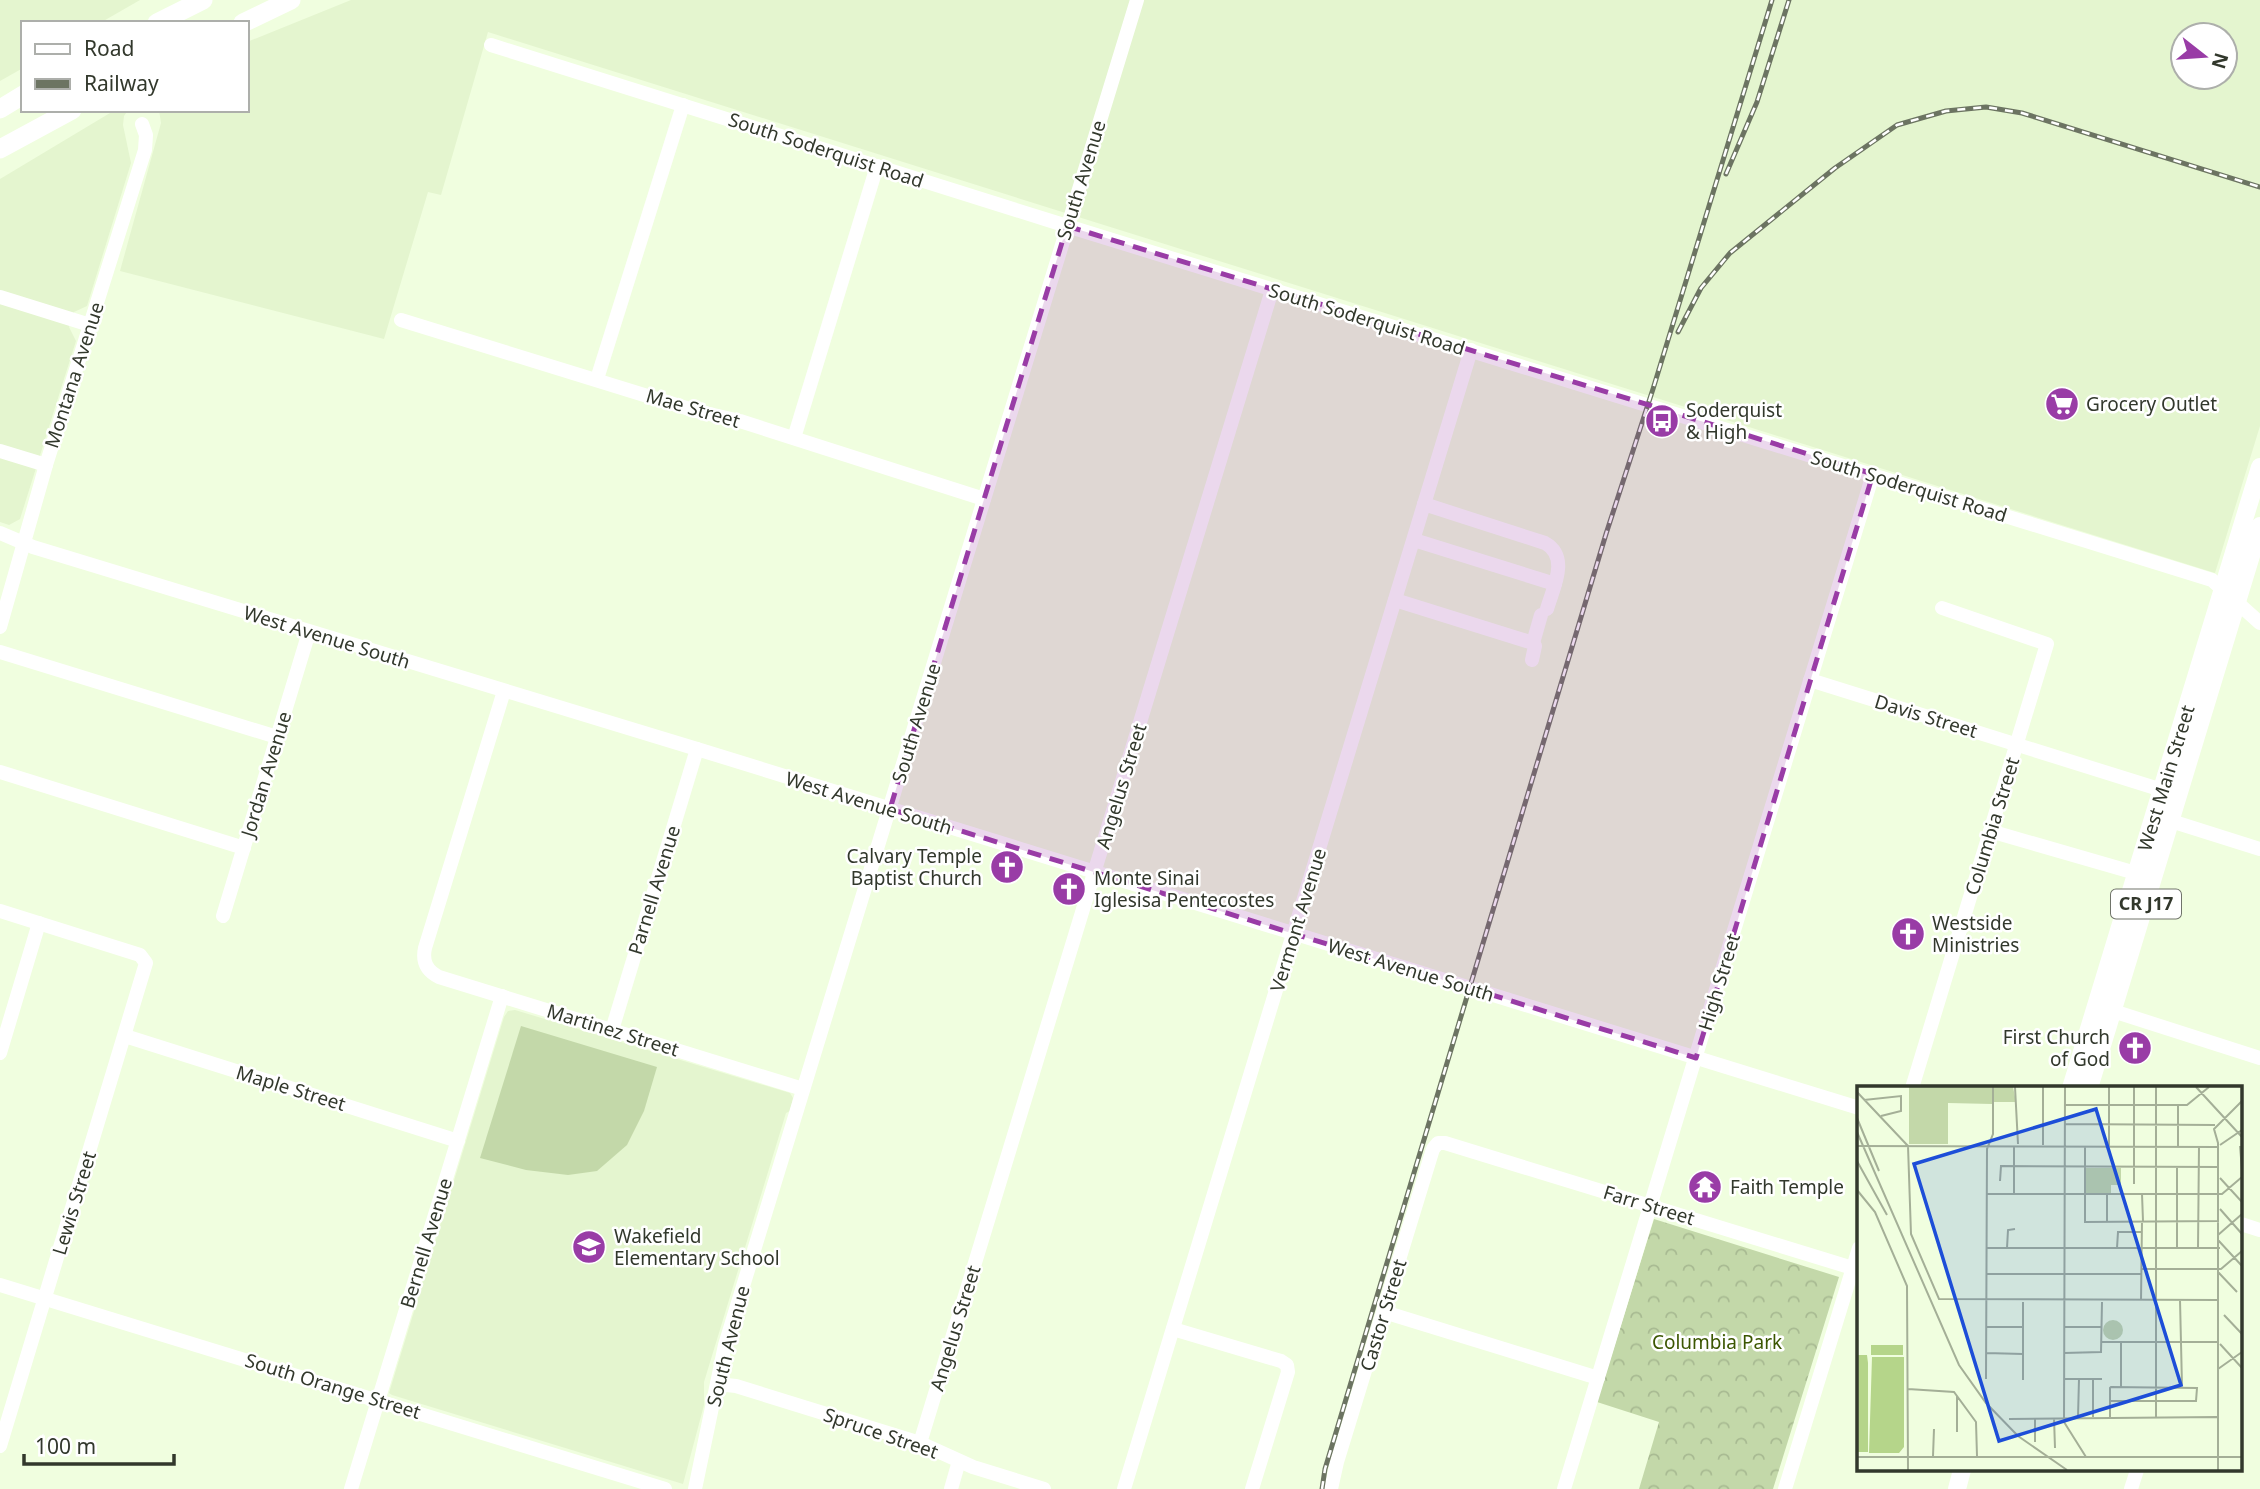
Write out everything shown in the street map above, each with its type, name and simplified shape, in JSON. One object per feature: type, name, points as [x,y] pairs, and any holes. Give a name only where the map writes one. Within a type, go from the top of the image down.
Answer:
[{"type":"highway","points":[[161,21],[204,0]]},
{"type":"highway","points":[[247,21],[291,0]]},
{"type":"highway","points":[[0,109],[21,96]]},
{"type":"highway","points":[[0,149],[68,112]]},
{"type":"main road","name":"West Main Street","points":[[2090,1086],[2113,1011],[2162,790],[2260,467]]},
{"type":"main road","name":"West Main Street","points":[[2072,1086],[2145,876],[2171,821],[2260,527]]},
{"type":"main road","points":[[1957,1489],[1961,1472]]},
{"type":"street","name":"South Avenue","points":[[695,1489],[724,1345],[1138,0]]},
{"type":"street","name":"South Soderquist Road","points":[[491,45],[2211,580],[2260,624]]},
{"type":"street","points":[[597,379],[683,105]]},
{"type":"street","name":"Montana Avenue","points":[[0,627],[46,465],[145,150],[146,135],[142,124]]},
{"type":"street","points":[[794,438],[877,166]]},
{"type":"street","name":"Angelus Street","points":[[920,1443],[1272,290]]},
{"type":"street","points":[[0,297],[90,325]]},
{"type":"street","name":"Mae Street","points":[[401,320],[696,411],[794,438],[984,499]]},
{"type":"street","name":"Vermont Avenue","points":[[1124,1489],[1471,350]]},
{"type":"street","points":[[0,451],[46,465]]},
{"type":"street","name":"High Street","points":[[1564,1489],[1873,474]]},
{"type":"street","points":[[1424,505],[1549,545],[1555,551],[1559,563],[1555,584],[1533,643],[1535,646],[1532,660]]},
{"type":"street","name":"West Avenue South","points":[[0,533],[33,547],[1857,1107]]},
{"type":"street","points":[[1413,540],[1555,584]]},
{"type":"street","points":[[1395,600],[1533,643]]},
{"type":"street","name":"Columbia Street","points":[[1913,1086],[2047,644],[1942,608]]},
{"type":"street","name":"Jordan Avenue","points":[[223,916],[309,632]]},
{"type":"street","points":[[0,652],[277,737]]},
{"type":"street","name":"Davis Street","points":[[1810,680],[2162,790]]},
{"type":"street","name":"Martinez Street","points":[[504,691],[425,948],[426,966],[439,977],[803,1089]]},
{"type":"street","name":"Parnell Avenue","points":[[612,1030],[697,749]]},
{"type":"street","points":[[0,772],[244,848]]},
{"type":"street","points":[[2171,821],[2260,849]]},
{"type":"street","points":[[1990,831],[2145,876]]},
{"type":"street","points":[[0,911],[39,923],[0,1052]]},
{"type":"street","name":"Lewis Street","points":[[0,1446],[146,966],[146,959],[140,955],[39,923]]},
{"type":"street","name":"Bernell Avenue","points":[[351,1489],[502,996]]},
{"type":"street","points":[[2113,1011],[2260,1058]]},
{"type":"street","name":"Maple Street","points":[[125,1036],[458,1140]]},
{"type":"street","name":"Farr Street","points":[[1438,1143],[1856,1269]]},
{"type":"street","name":"Castor Street","points":[[1331,1489],[1433,1149],[1438,1143]]},
{"type":"street","points":[[2242,1224],[2260,1230]]},
{"type":"street","points":[[1786,1489],[1856,1269]]},
{"type":"street","name":"South Orange Street","points":[[0,1285],[665,1489]]},
{"type":"street","points":[[1384,1312],[1598,1378]]},
{"type":"street","points":[[1173,1329],[1287,1365],[1288,1372],[1252,1489]]},
{"type":"street","name":"Spruce Street","points":[[716,1384],[736,1386],[920,1443],[959,1461],[1044,1489]]},
{"type":"street","points":[[951,1489],[959,1461]]},
{"type":"street","points":[[2131,1489],[2136,1472]]},
{"type":"highlighted area","points":[[1067,226],[1873,474],[1696,1058],[890,809]]},
{"type":"shaded area","points":[[0,0],[140,0],[103,21],[21,21],[21,69],[0,81]]},
{"type":"shaded area","points":[[351,0],[2260,0],[2260,426],[2215,573],[488,32],[441,195],[428,192],[384,339],[120,271],[161,123],[159,112],[248,112],[248,42]]},
{"type":"shaded area","points":[[112,112],[127,112],[123,125],[131,163],[87,306],[74,312],[69,327],[76,341],[20,519],[9,525],[0,522],[0,179]]},
{"type":"shaded area","name":"Wakefield Elementary School","points":[[515,1010],[790,1093],[793,1098],[790,1111],[786,1113],[704,1382],[704,1405],[683,1484],[389,1393],[504,1017],[508,1011]]},
{"type":"green space","points":[[521,1026],[657,1067],[644,1111],[627,1145],[597,1171],[568,1175],[526,1170],[480,1158]]},
{"type":"green space","name":"Columbia Park","points":[[1654,1219],[1839,1277],[1773,1489],[1639,1489],[1659,1422],[1597,1402]]},
{"type":"railway","points":[[1322,1489],[1325,1469],[1606,534],[1772,0]]},
{"type":"railway","points":[[1726,174],[1757,102],[1789,0]]},
{"type":"railway","points":[[1678,332],[1701,288],[1730,253],[1835,168],[1897,125],[1946,111],[1986,107],[2022,113],[2260,187]]},
{"type":"place","name":"Grocery Outlet","points":[[2062,404]]},
{"type":"place","name":"Soderquist & High","points":[[1662,421]]},
{"type":"place","name":"Calvary Temple Baptist Church","points":[[1007,867]]},
{"type":"place","name":"Monte Sinai Iglesisa Pentecostes","points":[[1069,889]]},
{"type":"place","name":"Westside Ministries","points":[[1908,934]]},
{"type":"place","name":"First Church of God","points":[[2135,1048]]},
{"type":"place","name":"Faith Temple","points":[[1705,1187]]},
{"type":"place","name":"Wakefield Elementary School","points":[[589,1247]]}]
